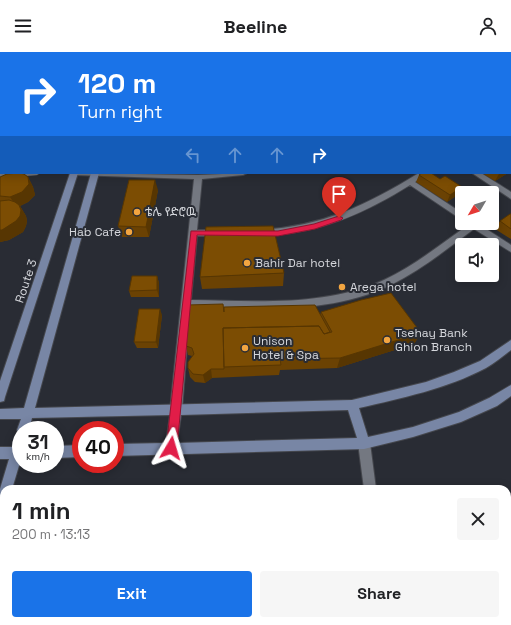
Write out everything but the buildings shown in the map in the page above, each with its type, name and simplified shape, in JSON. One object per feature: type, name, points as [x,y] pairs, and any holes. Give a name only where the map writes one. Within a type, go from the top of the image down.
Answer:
[{"type":"street","name":"Route 3","points":[[0,397],[74,174]]},
{"type":"street","points":[[25,421],[95,174]]},
{"type":"street","points":[[162,174],[198,177],[232,174]]},
{"type":"street","points":[[250,233],[278,233],[315,226],[351,214],[422,174]]},
{"type":"street","points":[[478,174],[511,196]]},
{"type":"street","points":[[171,448],[187,304],[198,177]]},
{"type":"street","points":[[410,182],[455,212]]},
{"type":"street","points":[[187,304],[299,303],[341,297],[375,288],[409,270],[465,230]]},
{"type":"street","points":[[482,230],[511,249]]},
{"type":"street","points":[[193,233],[228,234]]},
{"type":"street","points":[[0,414],[352,405],[426,387],[457,376],[484,364],[511,344]]},
{"type":"street","points":[[124,450],[364,444],[413,432],[461,417],[493,402],[511,390]]},
{"type":"street","points":[[352,405],[364,444],[369,485]]},
{"type":"street","points":[[0,453],[12,453]]},
{"type":"street","points":[[7,485],[12,472]]},
{"type":"lane","points":[[0,176],[25,174]]},
{"type":"place","name":"ቴሌ የድሮዉ","points":[[137,212]]},
{"type":"place","name":"Hab Cafe","points":[[129,232]]},
{"type":"place","name":"Bahir Dar hotel","points":[[247,263]]},
{"type":"place","name":"Arega hotel","points":[[342,287]]},
{"type":"place","name":"Tsehay Bank Ghion Branch","points":[[387,340]]},
{"type":"place","name":"Unison Hotel & Spa","points":[[245,348]]},
{"type":"route","points":[[171,448],[193,233],[278,233],[315,226],[339,218]]}]
